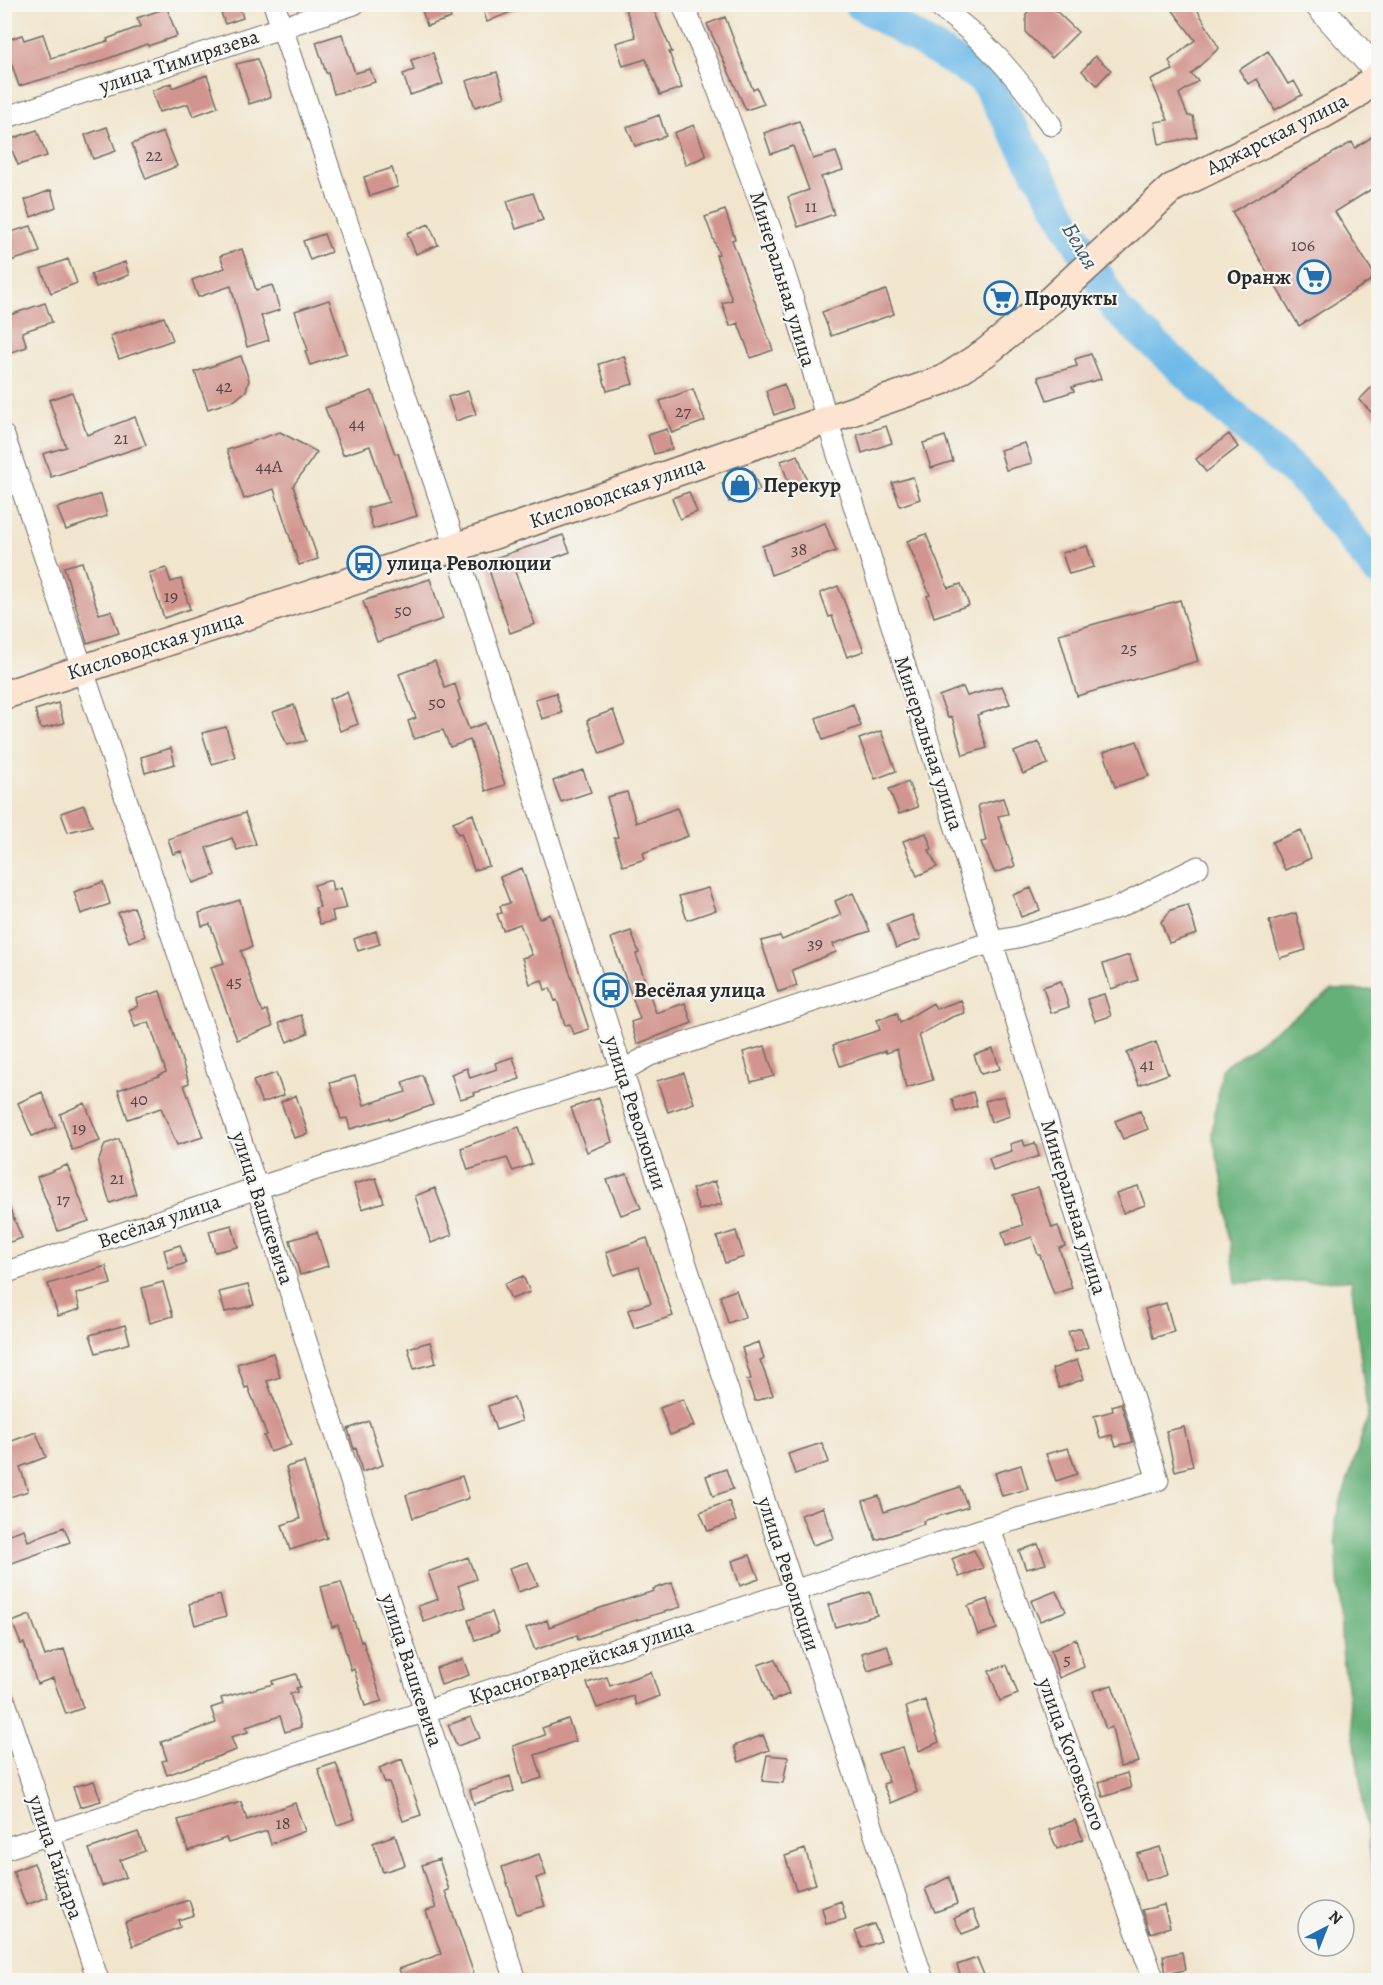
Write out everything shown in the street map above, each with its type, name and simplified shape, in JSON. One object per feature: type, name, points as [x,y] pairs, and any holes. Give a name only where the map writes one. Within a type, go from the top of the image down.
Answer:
[{"type":"main road","name":"Аджарская улица","points":[[1172,188],[1323,114],[1354,96],[1378,74]]},
{"type":"main road","name":"Кисловодская улица","points":[[4,695],[455,547],[943,380],[985,353],[1051,300],[1172,188]]},
{"type":"street","name":"улица Революции","points":[[274,4],[455,547],[622,1071],[923,1980]]},
{"type":"street","name":"улица Тимирязева","points":[[4,118],[354,4]]},
{"type":"street","points":[[935,4],[962,23],[998,56],[1051,125]]},
{"type":"street","points":[[1317,4],[1378,74]]},
{"type":"street","name":"Минеральная улица","points":[[685,10],[711,71],[771,231],[826,420],[992,942],[1158,1480]]},
{"type":"street","name":"улица Вашкевича","points":[[4,436],[257,1188],[425,1712],[516,1980]]},
{"type":"street","name":"Весёлая улица","points":[[4,1273],[257,1188],[622,1071],[650,1055],[992,942],[1017,937],[1119,907],[1198,867]]},
{"type":"street","name":"Красногвардейская улица","points":[[4,1849],[989,1527],[1158,1480]]},
{"type":"street","name":"улица Котовского","points":[[989,1527],[1154,1980]]},
{"type":"street","name":"улица Гайдара","points":[[4,1699],[98,1980]]},
{"type":"green space","points":[[1332,990],[1378,990],[1378,1902],[1342,1651],[1335,1520],[1368,1417],[1351,1280],[1236,1283],[1224,1186],[1212,1134],[1221,1069]]},
{"type":"building","points":[[218,4],[239,4],[243,18],[225,24]]},
{"type":"building","points":[[420,4],[446,4],[451,18],[427,26]]},
{"type":"building","points":[[481,4],[527,4],[527,5],[487,22]]},
{"type":"building","points":[[624,4],[651,4],[672,52],[669,52],[682,88],[660,95],[646,59],[623,66],[616,43],[636,37]]},
{"type":"building","points":[[1035,4],[1049,4],[1078,32],[1052,58],[1026,33],[1026,14]]},
{"type":"building","points":[[1168,4],[1194,4],[1219,48],[1191,74],[1198,81],[1179,94],[1188,116],[1193,116],[1197,137],[1159,144],[1155,122],[1168,120],[1151,80],[1173,70],[1169,61],[1195,40]]},
{"type":"building","points":[[167,8],[177,36],[19,86],[4,41],[22,35],[24,40],[43,34],[51,58],[108,41],[107,39],[141,26],[137,18]]},
{"type":"building","points":[[725,17],[753,90],[757,88],[764,104],[746,110],[707,24]]},
{"type":"building","points":[[342,34],[355,73],[370,69],[375,82],[334,94],[316,42]]},
{"type":"building","points":[[1268,51],[1288,84],[1294,81],[1302,95],[1275,110],[1257,79],[1248,84],[1239,70]]},
{"type":"building","points":[[433,53],[443,84],[410,95],[403,74],[414,70],[411,60]]},
{"type":"building","points":[[1095,56],[1111,70],[1097,85],[1082,71]]},
{"type":"building","points":[[257,59],[271,97],[249,104],[236,64]]},
{"type":"building","points":[[497,72],[505,97],[475,107],[466,81]]},
{"type":"building","points":[[207,75],[218,107],[193,116],[188,104],[159,112],[152,91],[171,83],[172,88]]},
{"type":"building","points":[[659,115],[666,136],[635,146],[627,127]]},
{"type":"building","points":[[799,121],[813,159],[836,152],[843,170],[821,177],[834,214],[798,227],[788,197],[809,190],[793,146],[771,154],[764,133]]},
{"type":"building","points":[[694,125],[706,156],[686,165],[674,133]]},
{"type":"building","points":[[107,127],[116,151],[93,159],[85,135]]},
{"type":"building","points":[[37,130],[47,156],[18,165],[8,140]]},
{"type":"building","points":[[163,132],[177,166],[146,179],[132,144]]},
{"type":"building","points":[[1378,133],[1378,185],[1335,212],[1376,277],[1299,326],[1232,212],[1352,142],[1355,148]]},
{"type":"building","points":[[392,168],[398,187],[370,196],[364,177]]},
{"type":"building","points":[[51,190],[56,207],[31,217],[25,200]]},
{"type":"building","points":[[533,193],[543,220],[516,229],[507,201]]},
{"type":"building","points":[[725,210],[735,239],[732,240],[773,350],[751,358],[738,323],[730,326],[722,303],[732,300],[716,255],[719,254],[705,217]]},
{"type":"building","points":[[429,224],[438,245],[416,254],[407,233]]},
{"type":"building","points":[[31,226],[40,252],[4,263],[4,234]]},
{"type":"building","points":[[324,234],[331,252],[310,260],[303,241]]},
{"type":"building","points":[[242,249],[256,290],[272,285],[280,310],[261,316],[269,340],[247,347],[231,286],[198,297],[192,280],[225,268],[220,256]]},
{"type":"building","points":[[68,259],[77,283],[51,293],[41,269]]},
{"type":"building","points":[[125,262],[129,275],[96,287],[91,274]]},
{"type":"building","points":[[886,290],[894,314],[831,336],[822,312]]},
{"type":"building","points":[[329,300],[347,353],[310,365],[305,351],[308,350],[295,311]]},
{"type":"building","points":[[45,303],[52,322],[22,332],[27,347],[8,353],[4,342],[4,317]]},
{"type":"building","points":[[164,317],[173,340],[119,359],[110,336]]},
{"type":"building","points":[[1091,354],[1101,379],[1072,387],[1074,391],[1047,400],[1038,377],[1077,366],[1075,359]]},
{"type":"building","points":[[241,356],[249,380],[246,391],[235,400],[208,409],[195,372]]},
{"type":"building","points":[[624,356],[633,384],[607,391],[599,364]]},
{"type":"building","points":[[1378,381],[1378,419],[1359,400]]},
{"type":"building","points":[[784,384],[793,408],[774,415],[766,391]]},
{"type":"building","points":[[693,389],[705,421],[672,433],[660,401]]},
{"type":"building","points":[[372,391],[395,454],[398,453],[417,516],[373,529],[367,508],[389,502],[370,446],[343,455],[325,408]]},
{"type":"building","points":[[468,391],[476,414],[456,421],[448,397]]},
{"type":"building","points":[[72,392],[87,435],[135,417],[146,445],[51,477],[43,454],[66,447],[49,400]]},
{"type":"building","points":[[886,426],[892,443],[862,453],[857,435]]},
{"type":"building","points":[[667,429],[672,449],[654,454],[648,435]]},
{"type":"building","points":[[280,432],[317,452],[293,486],[318,559],[299,565],[274,489],[244,499],[227,450]]},
{"type":"building","points":[[1229,434],[1238,447],[1206,472],[1196,459]]},
{"type":"building","points":[[945,436],[953,461],[931,468],[923,443]]},
{"type":"building","points":[[1025,443],[1032,463],[1006,470],[1000,450]]},
{"type":"building","points":[[798,455],[809,486],[792,493],[781,461]]},
{"type":"building","points":[[752,471],[760,490],[729,502],[722,483]]},
{"type":"building","points":[[913,477],[920,499],[900,506],[892,483]]},
{"type":"building","points":[[689,492],[697,512],[680,519],[672,498]]},
{"type":"building","points":[[101,494],[107,516],[66,530],[57,508]]},
{"type":"building","points":[[825,523],[836,551],[771,575],[762,546]]},
{"type":"building","points":[[926,534],[948,588],[961,584],[969,605],[934,617],[927,596],[930,595],[907,541]]},
{"type":"building","points":[[563,535],[570,552],[515,572],[535,624],[510,633],[486,561]]},
{"type":"building","points":[[1087,546],[1094,567],[1069,574],[1062,553]]},
{"type":"building","points":[[82,562],[99,614],[111,611],[119,633],[87,643],[64,567]]},
{"type":"building","points":[[166,568],[171,582],[181,579],[190,609],[164,618],[149,573]]},
{"type":"building","points":[[430,579],[443,619],[377,642],[363,601]]},
{"type":"building","points":[[838,586],[864,651],[847,657],[832,616],[829,617],[820,593]]},
{"type":"building","points":[[1180,600],[1198,661],[1077,696],[1059,634]]},
{"type":"building","points":[[435,661],[445,688],[455,684],[460,700],[458,701],[469,729],[485,723],[505,785],[486,791],[470,740],[450,747],[443,730],[414,739],[408,721],[416,718],[399,674]]},
{"type":"building","points":[[1002,686],[1010,704],[977,715],[987,748],[963,755],[952,717],[948,718],[939,696],[963,687],[967,696]]},
{"type":"building","points":[[347,692],[358,724],[340,731],[329,699]]},
{"type":"building","points":[[556,693],[562,713],[542,719],[535,699]]},
{"type":"building","points":[[58,703],[64,723],[41,729],[35,710]]},
{"type":"building","points":[[853,704],[861,726],[823,740],[816,718]]},
{"type":"building","points":[[294,705],[306,741],[287,745],[273,712]]},
{"type":"building","points":[[613,710],[625,744],[600,754],[587,720]]},
{"type":"building","points":[[226,727],[235,757],[212,764],[202,733]]},
{"type":"building","points":[[881,731],[896,771],[875,779],[859,739]]},
{"type":"building","points":[[1137,741],[1149,776],[1115,787],[1104,752]]},
{"type":"building","points":[[1039,742],[1048,764],[1023,774],[1014,752]]},
{"type":"building","points":[[171,748],[175,764],[145,773],[141,757]]},
{"type":"building","points":[[583,770],[591,792],[561,802],[553,781]]},
{"type":"building","points":[[908,782],[918,807],[899,814],[889,789]]},
{"type":"building","points":[[627,792],[636,823],[677,808],[688,836],[643,853],[645,859],[623,866],[614,838],[618,837],[607,797]]},
{"type":"building","points":[[1003,798],[1008,814],[998,816],[1015,866],[995,873],[981,842],[986,841],[978,805]]},
{"type":"building","points":[[84,805],[92,826],[68,832],[61,813]]},
{"type":"building","points":[[245,813],[256,844],[237,850],[232,838],[206,848],[216,875],[193,883],[181,851],[173,854],[168,839]]},
{"type":"building","points":[[473,814],[489,866],[474,870],[461,833],[458,834],[453,822]]},
{"type":"building","points":[[1301,830],[1311,858],[1285,870],[1272,842]]},
{"type":"building","points":[[926,833],[932,849],[929,850],[937,867],[917,876],[903,841]]},
{"type":"building","points":[[522,868],[539,919],[550,914],[589,1029],[574,1034],[570,1024],[565,1025],[557,1000],[555,1001],[550,988],[545,990],[542,980],[530,984],[522,958],[532,955],[520,924],[503,930],[497,914],[502,913],[500,906],[510,903],[500,877]]},
{"type":"building","points":[[331,880],[333,891],[341,888],[347,908],[332,911],[334,921],[320,924],[315,908],[320,907],[314,885]]},
{"type":"building","points":[[103,882],[110,904],[81,914],[74,892]]},
{"type":"building","points":[[708,888],[716,910],[687,920],[679,896]]},
{"type":"building","points":[[1031,888],[1040,910],[1021,917],[1013,895]]},
{"type":"building","points":[[853,893],[870,931],[833,944],[836,952],[792,970],[797,986],[778,992],[761,941],[780,936],[782,940],[841,915],[835,901]]},
{"type":"building","points":[[240,900],[252,947],[241,951],[258,1002],[263,1012],[267,1010],[273,1026],[237,1040],[211,967],[224,963],[210,924],[202,926],[199,913]]},
{"type":"building","points":[[1188,905],[1197,934],[1169,943],[1161,922],[1171,910]]},
{"type":"building","points":[[134,907],[145,936],[129,942],[118,913]]},
{"type":"building","points":[[1296,913],[1306,950],[1280,958],[1269,921]]},
{"type":"building","points":[[912,915],[921,939],[896,948],[887,924]]},
{"type":"building","points":[[376,931],[380,944],[358,951],[354,939]]},
{"type":"building","points":[[631,931],[639,953],[636,954],[656,1013],[685,1003],[692,1023],[637,1044],[631,1022],[640,1019],[611,938]]},
{"type":"building","points":[[1129,955],[1138,980],[1111,989],[1103,964]]},
{"type":"building","points":[[1061,981],[1069,1007],[1051,1013],[1043,987]]},
{"type":"building","points":[[160,991],[189,1083],[184,1085],[203,1137],[177,1145],[161,1108],[128,1119],[118,1090],[166,1072],[149,1022],[135,1027],[129,1010],[138,1006],[136,999]]},
{"type":"building","points":[[1104,994],[1111,1016],[1095,1021],[1087,999]]},
{"type":"building","points":[[961,1000],[965,1013],[952,1017],[919,1035],[933,1080],[906,1088],[897,1049],[840,1066],[833,1045],[880,1030],[877,1020],[897,1013],[900,1023],[933,1003],[936,1009]]},
{"type":"building","points":[[301,1015],[308,1033],[287,1042],[279,1023]]},
{"type":"building","points":[[1156,1042],[1168,1074],[1139,1085],[1127,1053]]},
{"type":"building","points":[[765,1046],[774,1076],[751,1082],[743,1052]]},
{"type":"building","points":[[993,1049],[1000,1069],[981,1074],[974,1055]]},
{"type":"building","points":[[513,1057],[520,1079],[460,1099],[451,1074],[467,1068],[470,1078],[497,1069],[495,1063]]},
{"type":"building","points":[[276,1073],[284,1095],[262,1103],[253,1081]]},
{"type":"building","points":[[684,1073],[694,1103],[668,1112],[657,1081]]},
{"type":"building","points":[[422,1075],[433,1105],[390,1120],[389,1118],[350,1129],[347,1118],[341,1119],[330,1083],[355,1076],[364,1105],[406,1092],[403,1082]]},
{"type":"building","points":[[42,1092],[56,1127],[32,1136],[18,1103]]},
{"type":"building","points":[[973,1092],[977,1106],[956,1112],[952,1099]]},
{"type":"building","points":[[296,1095],[308,1134],[294,1138],[281,1102]]},
{"type":"building","points":[[1004,1096],[1010,1116],[991,1122],[985,1101]]},
{"type":"building","points":[[599,1098],[612,1142],[587,1152],[571,1108]]},
{"type":"building","points":[[85,1103],[100,1141],[72,1150],[60,1114]]},
{"type":"building","points":[[1140,1111],[1148,1129],[1123,1139],[1115,1121]]},
{"type":"building","points":[[519,1127],[532,1164],[513,1171],[507,1158],[468,1170],[461,1148]]},
{"type":"building","points":[[119,1139],[136,1194],[110,1203],[98,1163],[105,1144]]},
{"type":"building","points":[[1023,1140],[1025,1146],[1035,1143],[1039,1156],[993,1171],[989,1158],[1012,1151],[1010,1144]]},
{"type":"building","points":[[67,1165],[89,1221],[58,1231],[37,1177]]},
{"type":"building","points":[[627,1174],[641,1208],[621,1215],[607,1180]]},
{"type":"building","points":[[376,1178],[384,1202],[362,1209],[354,1184]]},
{"type":"building","points":[[715,1181],[722,1204],[699,1210],[692,1189]]},
{"type":"building","points":[[1138,1186],[1145,1205],[1123,1213],[1116,1193]]},
{"type":"building","points":[[1038,1187],[1052,1228],[1058,1226],[1065,1246],[1059,1248],[1072,1288],[1054,1294],[1032,1237],[1006,1246],[1002,1232],[1023,1225],[1013,1195]]},
{"type":"building","points":[[435,1188],[452,1235],[431,1243],[415,1196]]},
{"type":"building","points":[[4,1195],[22,1238],[4,1244]]},
{"type":"building","points":[[232,1225],[238,1247],[215,1252],[209,1231]]},
{"type":"building","points":[[736,1231],[744,1257],[725,1263],[717,1237]]},
{"type":"building","points":[[317,1232],[328,1266],[300,1275],[290,1240]]},
{"type":"building","points":[[647,1238],[673,1316],[634,1328],[628,1310],[651,1303],[639,1267],[614,1275],[606,1252]]},
{"type":"building","points":[[180,1245],[186,1263],[169,1269],[164,1250]]},
{"type":"building","points":[[106,1266],[111,1284],[76,1294],[80,1309],[58,1316],[48,1284]]},
{"type":"building","points":[[523,1276],[530,1292],[511,1299],[504,1284]]},
{"type":"building","points":[[163,1282],[173,1316],[150,1323],[142,1288]]},
{"type":"building","points":[[248,1285],[254,1305],[225,1312],[219,1292]]},
{"type":"building","points":[[736,1290],[745,1317],[728,1323],[720,1296]]},
{"type":"building","points":[[1166,1303],[1174,1332],[1153,1338],[1145,1309]]},
{"type":"building","points":[[125,1325],[130,1343],[96,1353],[90,1335]]},
{"type":"building","points":[[1081,1328],[1088,1347],[1075,1352],[1068,1332]]},
{"type":"building","points":[[430,1342],[436,1363],[414,1369],[408,1348]]},
{"type":"building","points":[[759,1342],[764,1359],[760,1360],[773,1395],[755,1401],[747,1380],[751,1379],[742,1348]]},
{"type":"building","points":[[273,1353],[280,1377],[267,1381],[291,1445],[270,1452],[264,1436],[267,1435],[248,1387],[245,1388],[237,1364]]},
{"type":"building","points":[[1077,1360],[1084,1379],[1059,1388],[1052,1369]]},
{"type":"building","points":[[514,1397],[522,1421],[496,1430],[488,1406]]},
{"type":"building","points":[[683,1399],[694,1426],[670,1435],[660,1408]]},
{"type":"building","points":[[1121,1403],[1133,1442],[1116,1446],[1112,1435],[1100,1438],[1094,1416],[1113,1411],[1112,1406]]},
{"type":"building","points":[[369,1421],[383,1465],[362,1472],[348,1429]]},
{"type":"building","points":[[1184,1427],[1193,1466],[1175,1471],[1166,1431]]},
{"type":"building","points":[[36,1432],[46,1457],[20,1467],[28,1491],[4,1499],[4,1444]]},
{"type":"building","points":[[822,1443],[829,1462],[795,1474],[788,1454]]},
{"type":"building","points":[[1068,1448],[1077,1474],[1056,1481],[1046,1454]]},
{"type":"building","points":[[304,1462],[327,1538],[290,1550],[282,1525],[300,1519],[286,1467]]},
{"type":"building","points":[[1021,1465],[1028,1489],[1002,1496],[995,1473]]},
{"type":"building","points":[[726,1469],[733,1489],[713,1496],[706,1476]]},
{"type":"building","points":[[462,1476],[469,1498],[413,1518],[406,1495]]},
{"type":"building","points":[[960,1487],[968,1507],[923,1521],[924,1524],[876,1540],[863,1501],[879,1496],[884,1512]]},
{"type":"building","points":[[729,1501],[736,1521],[708,1531],[700,1512]]},
{"type":"building","points":[[823,1507],[834,1538],[813,1545],[801,1515]]},
{"type":"building","points":[[64,1527],[70,1542],[4,1566],[4,1536],[24,1529],[28,1541]]},
{"type":"building","points":[[1038,1544],[1046,1564],[1026,1569],[1019,1551]]},
{"type":"building","points":[[974,1550],[983,1568],[959,1577],[952,1559]]},
{"type":"building","points":[[750,1555],[759,1579],[740,1586],[732,1561]]},
{"type":"building","points":[[468,1557],[476,1579],[458,1586],[466,1607],[424,1622],[418,1606],[438,1599],[428,1572]]},
{"type":"building","points":[[528,1562],[538,1585],[518,1592],[509,1568]]},
{"type":"building","points":[[341,1582],[382,1701],[365,1706],[354,1669],[351,1670],[338,1625],[332,1627],[321,1587]]},
{"type":"building","points":[[672,1583],[681,1607],[599,1631],[578,1640],[577,1635],[535,1650],[526,1628],[547,1620],[549,1627]]},
{"type":"building","points":[[1056,1591],[1066,1611],[1040,1621],[1031,1601]]},
{"type":"building","points":[[870,1592],[877,1615],[835,1627],[828,1605]]},
{"type":"building","points":[[220,1595],[226,1616],[195,1625],[189,1604]]},
{"type":"building","points":[[988,1599],[997,1629],[978,1635],[968,1606]]},
{"type":"building","points":[[492,1612],[499,1632],[475,1640],[468,1620]]},
{"type":"building","points":[[30,1615],[45,1656],[64,1649],[83,1708],[66,1714],[53,1678],[37,1684],[24,1643],[21,1644],[12,1622]]},
{"type":"building","points":[[1076,1639],[1084,1667],[1059,1678],[1051,1651]]},
{"type":"building","points":[[887,1645],[893,1663],[868,1671],[862,1653]]},
{"type":"building","points":[[463,1659],[469,1675],[441,1685],[436,1668]]},
{"type":"building","points":[[775,1659],[789,1694],[772,1701],[758,1665]]},
{"type":"building","points":[[1007,1665],[1018,1694],[1000,1701],[989,1671]]},
{"type":"building","points":[[651,1672],[659,1696],[636,1705],[633,1696],[597,1708],[587,1683],[607,1677],[610,1686]]},
{"type":"building","points":[[296,1674],[300,1687],[296,1688],[297,1692],[290,1694],[301,1727],[285,1732],[280,1716],[246,1727],[248,1732],[231,1737],[236,1750],[167,1775],[162,1761],[167,1760],[161,1742],[216,1723],[211,1708],[223,1704],[221,1698],[273,1684],[272,1681]]},
{"type":"building","points":[[1112,1685],[1139,1762],[1120,1767],[1112,1727],[1106,1729],[1093,1691]]},
{"type":"building","points":[[925,1700],[939,1742],[919,1751],[906,1707]]},
{"type":"building","points":[[471,1717],[480,1738],[457,1746],[448,1725]]},
{"type":"building","points":[[568,1719],[576,1741],[535,1755],[542,1778],[523,1784],[513,1746],[545,1735],[542,1728]]},
{"type":"building","points":[[763,1735],[769,1750],[739,1762],[734,1746]]},
{"type":"building","points":[[903,1747],[917,1792],[891,1803],[883,1784],[889,1782],[878,1754]]},
{"type":"building","points":[[767,1755],[788,1757],[783,1783],[762,1781]]},
{"type":"building","points":[[402,1759],[421,1815],[403,1821],[389,1782],[385,1783],[379,1768]]},
{"type":"building","points":[[336,1763],[355,1819],[337,1825],[318,1769]]},
{"type":"building","points":[[1127,1773],[1131,1788],[1103,1797],[1099,1782]]},
{"type":"building","points":[[510,1776],[514,1791],[474,1804],[470,1790]]},
{"type":"building","points":[[94,1781],[101,1801],[80,1807],[73,1787]]},
{"type":"building","points":[[241,1802],[247,1820],[295,1803],[305,1831],[271,1844],[267,1831],[228,1843],[226,1838],[188,1851],[178,1820]]},
{"type":"building","points":[[1075,1820],[1083,1839],[1057,1849],[1049,1830]]},
{"type":"building","points":[[138,1832],[145,1851],[120,1860],[126,1877],[102,1886],[89,1849]]},
{"type":"building","points":[[395,1835],[405,1865],[383,1872],[373,1843]]},
{"type":"building","points":[[1160,1847],[1168,1874],[1145,1881],[1137,1854]]},
{"type":"building","points":[[805,1849],[816,1884],[796,1890],[785,1856]]},
{"type":"building","points":[[539,1854],[546,1875],[536,1878],[545,1906],[517,1914],[502,1867]]},
{"type":"building","points":[[439,1859],[449,1890],[445,1891],[476,1980],[443,1980],[441,1976],[429,1980],[403,1980],[399,1969],[441,1954],[426,1911],[436,1908],[422,1865]]},
{"type":"building","points":[[34,1863],[48,1897],[26,1905],[13,1871]]},
{"type":"building","points":[[949,1877],[957,1904],[935,1912],[925,1889]]},
{"type":"building","points":[[189,1900],[194,1915],[178,1920],[180,1927],[133,1946],[125,1922]]},
{"type":"building","points":[[841,1901],[846,1919],[826,1924],[822,1908]]},
{"type":"building","points":[[1164,1905],[1170,1927],[1150,1933],[1142,1910]]},
{"type":"building","points":[[973,1910],[980,1927],[962,1934],[954,1918]]},
{"type":"building","points":[[874,1924],[881,1941],[862,1948],[855,1931]]},
{"type":"building","points":[[1182,1952],[1185,1970],[1166,1974],[1163,1956]]},
{"type":"building","points":[[977,1958],[986,1980],[962,1980],[957,1965]]},
{"type":"waterway","name":"Белая","points":[[860,4],[984,79],[1117,310],[1310,486],[1378,571]]},
{"type":"place","name":"Оранж","points":[[1314,277]]},
{"type":"place","name":"Продукты","points":[[1001,298]]},
{"type":"place","name":"Перекур","points":[[740,485]]},
{"type":"place","name":"улица Революции","points":[[364,563]]},
{"type":"place","name":"Весёлая улица","points":[[611,990]]}]
